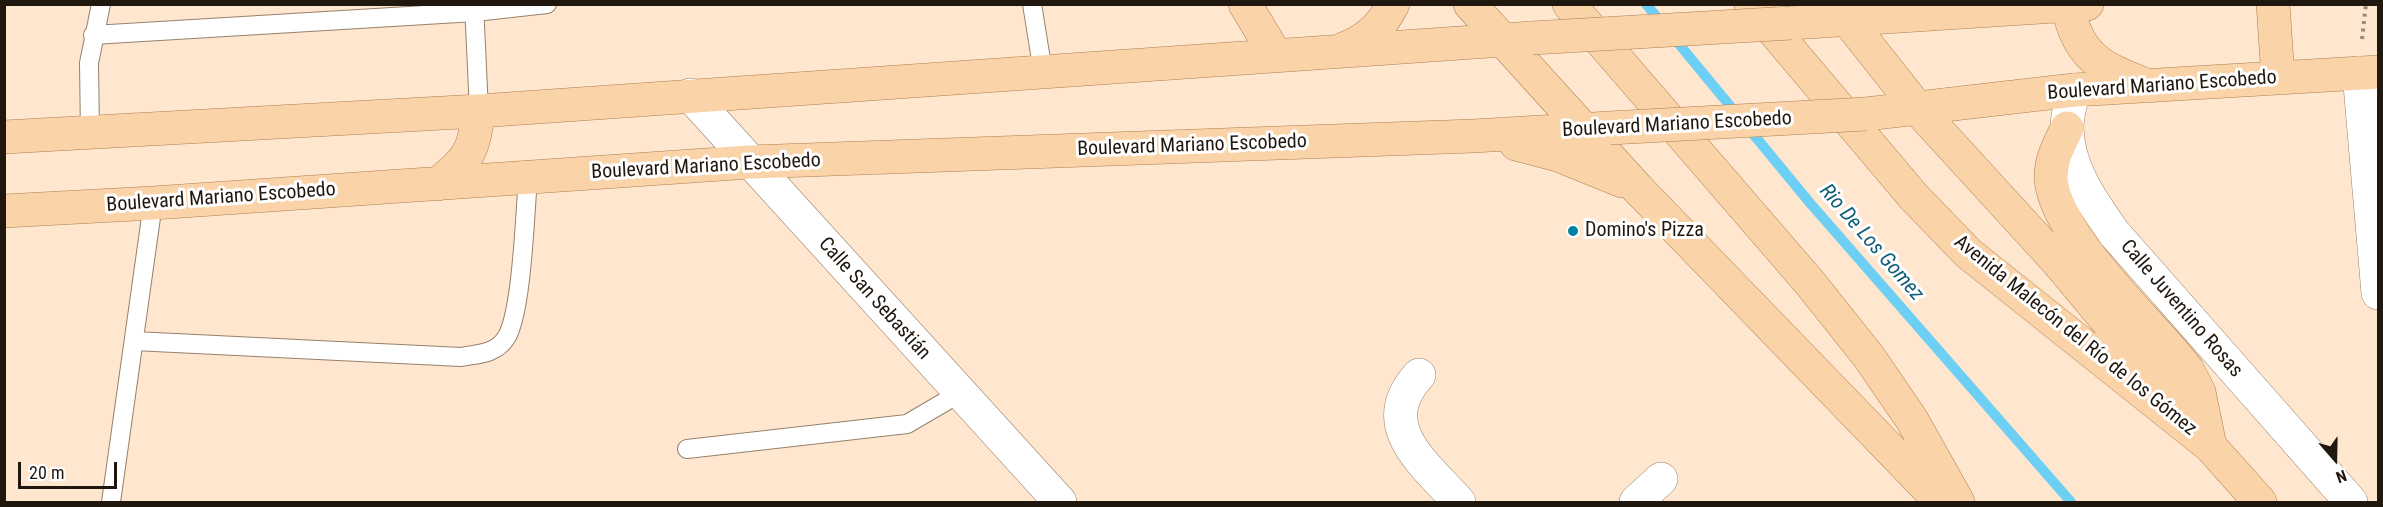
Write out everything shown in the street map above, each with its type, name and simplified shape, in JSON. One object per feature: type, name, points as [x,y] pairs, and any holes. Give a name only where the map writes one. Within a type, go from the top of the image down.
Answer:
[{"type":"main road","points":[[1245,4],[1275,54]]},
{"type":"main road","points":[[1331,53],[1367,39],[1388,15],[1393,4]]},
{"type":"main road","points":[[1470,4],[1517,39],[1596,130],[1638,189],[1941,502]]},
{"type":"main road","points":[[1569,4],[1810,283],[1869,357],[1912,420],[1958,502]]},
{"type":"main road","name":"Avenida Malecón del Río de los Gómez","points":[[1751,4],[1913,196],[1968,253],[2210,446],[2260,502]]},
{"type":"main road","points":[[2273,4],[2278,78]]},
{"type":"main road","points":[[4,137],[479,111],[1275,54],[1331,53],[1517,39],[1791,23],[1841,11],[1926,8],[2074,5],[2076,38],[2091,58],[2112,71],[2150,87]]},
{"type":"main road","points":[[1841,11],[1918,109],[2057,261],[2210,446]]},
{"type":"main road","name":"Boulevard Mariano Escobedo","points":[[4,211],[750,162],[1596,130],[1866,114],[2074,90],[2369,72]]},
{"type":"main road","points":[[438,184],[466,161],[474,146],[479,111]]},
{"type":"main road","points":[[2067,128],[2053,157],[2051,179],[2056,202],[2084,248],[2187,369],[2199,392],[2210,446]]},
{"type":"main road","points":[[1473,136],[1558,155],[1638,189]]},
{"type":"street","points":[[2369,72],[2379,293]]},
{"type":"street","name":"Calle Juventino Rosas","points":[[2074,90],[2067,128],[2076,171],[2092,203],[2114,232],[2351,502]]},
{"type":"street","name":"Calle San Sebastián","points":[[690,95],[1059,502]]},
{"type":"street","points":[[1419,375],[1410,385],[1400,408],[1404,437],[1460,502]]},
{"type":"street","points":[[1636,502],[1661,479]]},
{"type":"lane","points":[[90,134],[89,63],[101,4]]},
{"type":"lane","points":[[93,35],[548,4]]},
{"type":"lane","points":[[1032,4],[1043,72]]},
{"type":"lane","points":[[474,8],[479,111]]},
{"type":"lane","points":[[134,341],[461,357],[490,352],[506,339],[516,313],[528,178]]},
{"type":"lane","points":[[111,502],[153,203]]},
{"type":"lane","points":[[687,449],[907,424],[960,393]]},
{"type":"waterway","name":"Rio De Los Gomez","points":[[1646,4],[1810,203],[2071,502]]},
{"type":"place","name":"Domino's Pizza","points":[[1573,231]]}]
